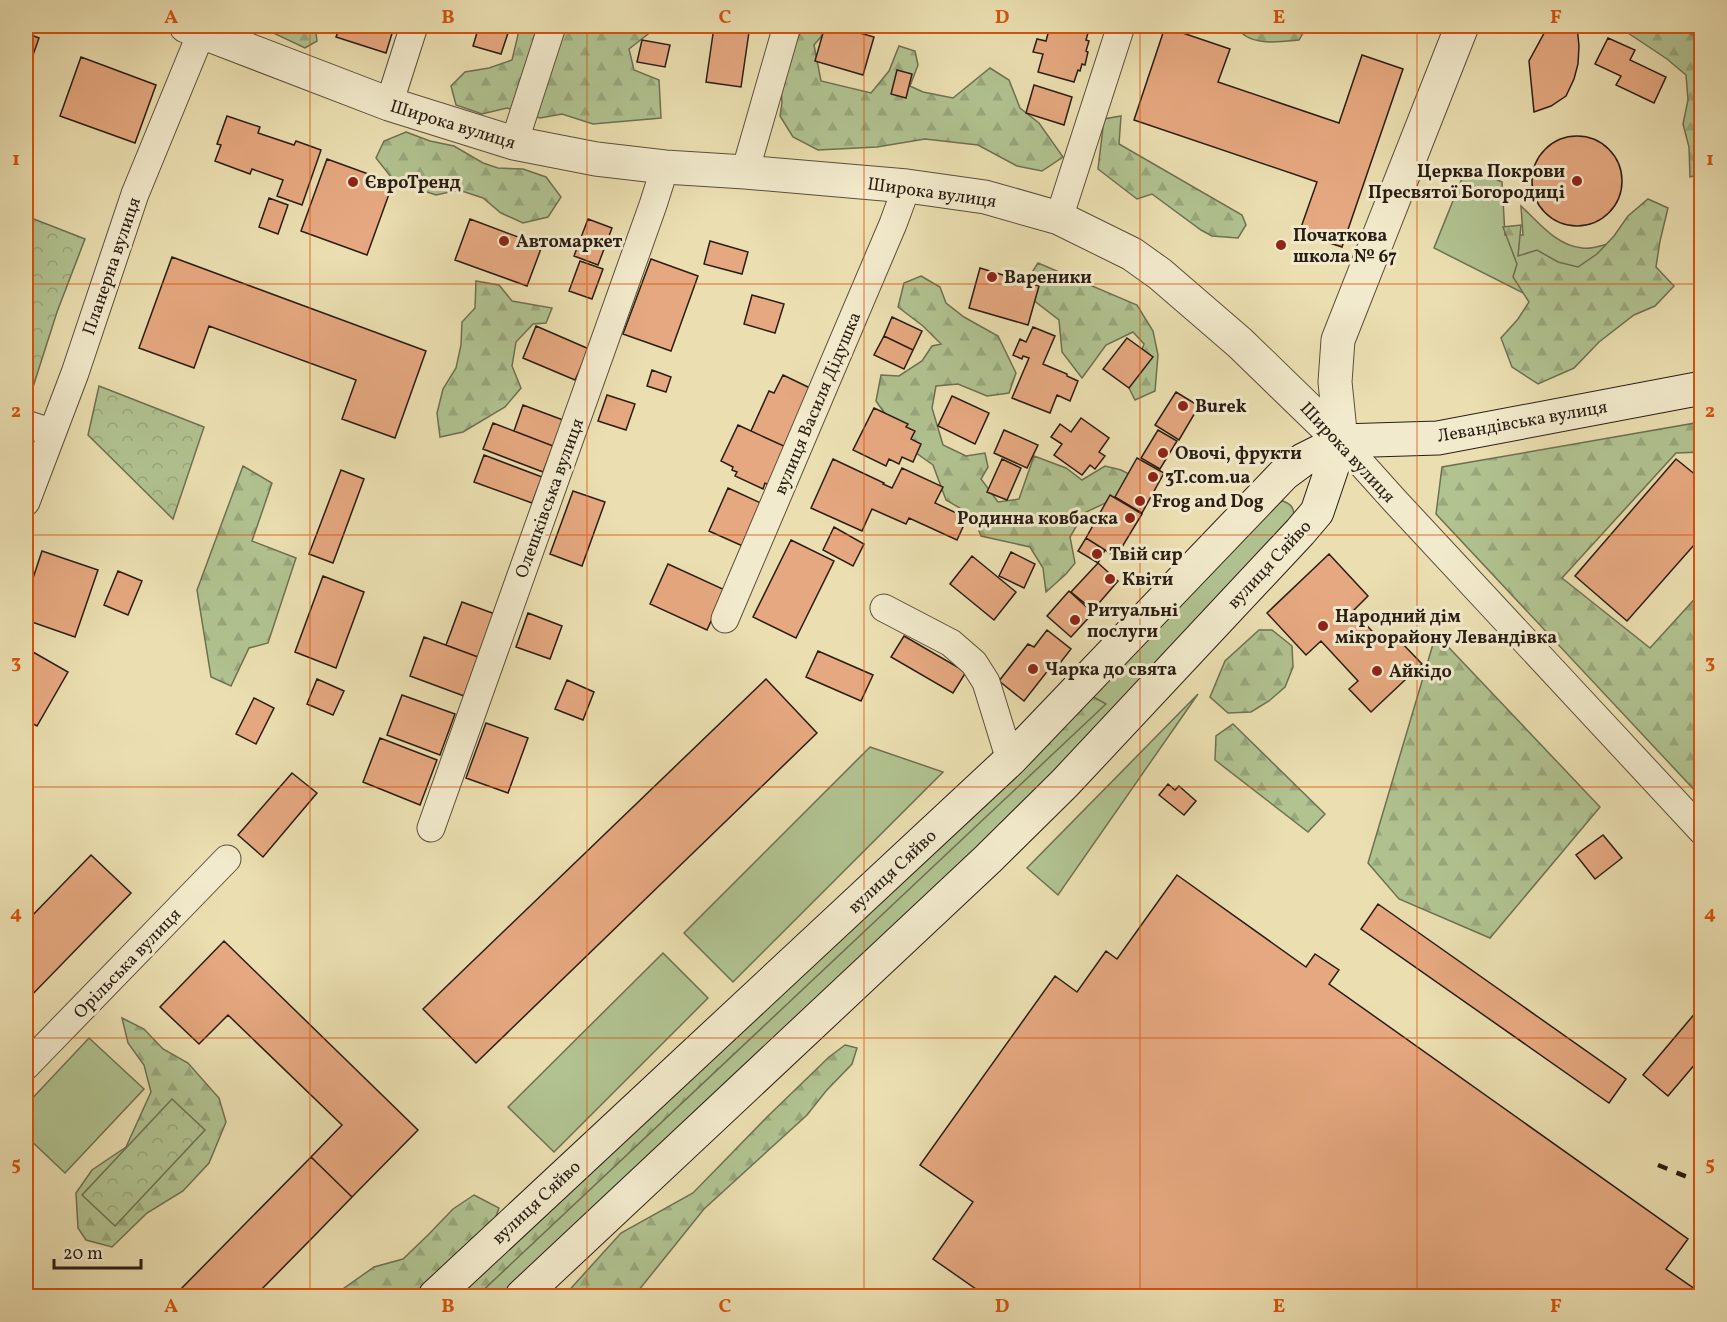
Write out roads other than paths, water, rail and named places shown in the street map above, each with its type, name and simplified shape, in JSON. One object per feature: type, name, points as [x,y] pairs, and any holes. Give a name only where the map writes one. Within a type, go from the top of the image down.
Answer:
[{"type":"main road","name":"вулиця Сяйво","points":[[522,1296],[980,867],[1065,783],[1317,512],[1341,441],[1335,382],[1338,340],[1462,26]]},
{"type":"main road","name":"Широка вулиця","points":[[197,28],[389,104],[514,143],[596,159],[665,167],[908,186],[985,197],[1059,218],[1132,254],[1160,274],[1232,336],[1341,441]]},
{"type":"main road","name":"Левандівська вулиця","points":[[1341,441],[1438,438],[1701,388]]},
{"type":"main road","name":"вулиця Сяйво","points":[[435,1296],[1010,760],[1284,474],[1303,460],[1341,441]]},
{"type":"street","points":[[389,104],[414,26]]},
{"type":"street","points":[[514,143],[552,26]]},
{"type":"street","points":[[745,172],[788,26]]},
{"type":"street","points":[[1059,218],[1121,26]]},
{"type":"street","name":"Планерна вулиця","points":[[26,502],[75,373],[135,194],[197,28]]},
{"type":"street","name":"Олешківська вулиця","points":[[430,828],[665,167]]},
{"type":"street","name":"вулиця Василя Дідушка","points":[[725,619],[908,186]]},
{"type":"street","points":[[26,424],[51,432]]},
{"type":"street","name":"Широка вулиця","points":[[1341,441],[1701,831]]},
{"type":"street","points":[[884,608],[951,643],[974,663],[986,681],[1010,760]]},
{"type":"street","name":"Орільська вулиця","points":[[26,1066],[227,858]]},
{"type":"railway","points":[[1658,1165],[1702,1183]]},
{"type":"place","name":"Церква Покрови Пресвятої Богородиці","points":[[1577,181]]},
{"type":"place","name":"ЄвроТренд","points":[[353,182]]},
{"type":"place","name":"Автомаркет","points":[[504,241]]},
{"type":"place","name":"Початкова школа № 67","points":[[1281,245]]},
{"type":"place","name":"Вареники","points":[[992,277]]},
{"type":"place","name":"Burek","points":[[1183,406]]},
{"type":"place","name":"Овочі, фрукти","points":[[1163,453]]},
{"type":"place","name":"3T.com.ua","points":[[1153,477]]},
{"type":"place","name":"Frog and Dog","points":[[1140,501]]},
{"type":"place","name":"Родинна ковбаска","points":[[1130,518]]},
{"type":"place","name":"Твій сир","points":[[1097,554]]},
{"type":"place","name":"Квіти","points":[[1110,579]]},
{"type":"place","name":"Ритуальні послуги","points":[[1075,620]]},
{"type":"place","name":"Народний дім мікрорайону Левандівка","points":[[1323,626]]},
{"type":"place","name":"Чарка до свята","points":[[1033,669]]},
{"type":"place","name":"Айкідо","points":[[1377,671]]}]
